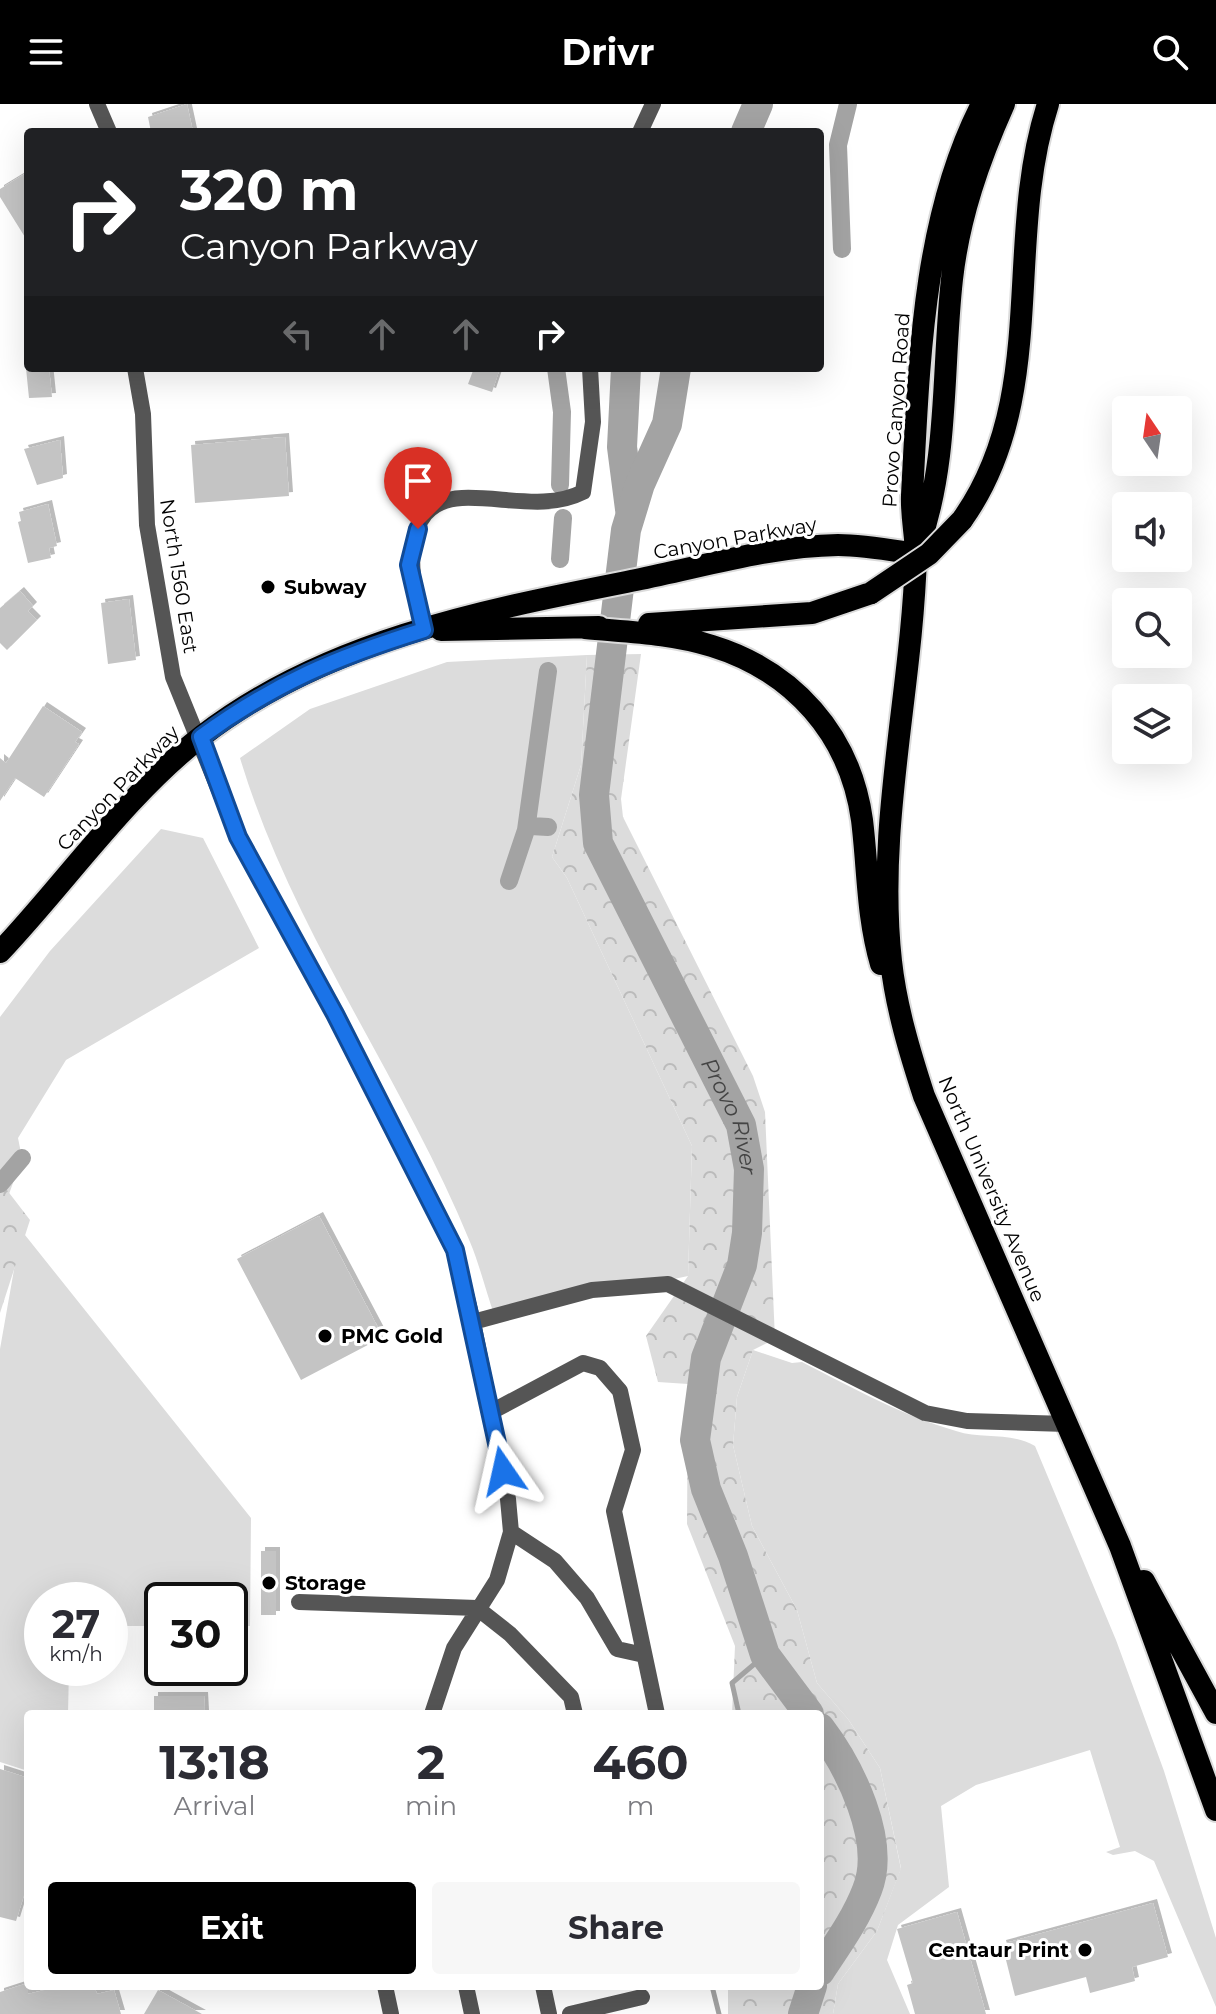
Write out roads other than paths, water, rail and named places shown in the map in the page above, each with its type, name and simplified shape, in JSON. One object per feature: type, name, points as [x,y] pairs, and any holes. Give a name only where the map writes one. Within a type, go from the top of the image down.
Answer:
[{"type":"highway","name":"Provo Canyon Road","points":[[916,554],[912,496],[932,277],[945,203],[982,104]]},
{"type":"highway","name":"Provo Canyon Road","points":[[916,554],[933,500],[937,474],[950,299],[959,239],[983,152],[1004,104]]},
{"type":"highway","points":[[658,630],[812,613],[871,593],[929,554],[962,520],[994,468],[1012,407],[1031,176],[1048,104]]},
{"type":"highway","name":"Canyon Parkway","points":[[0,952],[130,805],[201,737],[293,678],[340,658],[424,630],[580,591],[674,572],[809,547],[869,547],[916,554]]},
{"type":"highway","name":"North University Avenue","points":[[916,554],[888,875],[889,932],[897,997],[932,1115],[1120,1546],[1216,1810]]},
{"type":"highway","name":"Canyon Parkway","points":[[424,630],[658,630]]},
{"type":"highway","points":[[658,630],[710,645],[756,664],[799,695],[827,724],[842,751],[857,792],[872,928],[881,964],[897,997]]},
{"type":"highway","points":[[1120,1546],[1158,1602],[1216,1713]]},
{"type":"street","points":[[97,104],[107,128]]},
{"type":"street","points":[[642,128],[653,104]]},
{"type":"street","name":"North 1560 East","points":[[136,372],[143,414],[147,525],[173,677],[201,737],[238,837],[335,1014],[455,1250],[491,1412],[508,1499],[511,1532]]},
{"type":"street","points":[[424,630],[409,565],[418,529],[437,506],[463,498],[530,502],[583,492],[593,422],[590,372]]},
{"type":"street","points":[[473,1322],[592,1290],[654,1283],[686,1292],[925,1413],[967,1421],[1067,1424]]},
{"type":"street","points":[[491,1412],[583,1363],[600,1368],[620,1391],[633,1450],[614,1511],[656,1710]]},
{"type":"street","points":[[433,1710],[454,1648],[497,1580],[511,1532],[555,1561],[587,1598],[617,1649],[644,1655]]},
{"type":"street","points":[[299,1602],[477,1608],[510,1634],[571,1697],[574,1710]]},
{"type":"street","points":[[386,1990],[391,2014]]},
{"type":"street","points":[[467,1990],[472,2014]]},
{"type":"street","points":[[544,1990],[549,2014]]},
{"type":"street","points":[[570,2014],[641,1991],[646,2014]]},
{"type":"waterway","name":"Provo River","points":[[748,128],[758,104]]},
{"type":"waterway","points":[[842,249],[838,145],[848,104]]},
{"type":"waterway","points":[[557,372],[562,412],[560,485]]},
{"type":"waterway","name":"Provo River","points":[[626,372],[622,447],[630,509]]},
{"type":"waterway","name":"Provo River","points":[[675,372],[667,424],[640,484],[626,530],[594,795],[598,843],[741,1125],[749,1169],[747,1233],[742,1265],[706,1358],[695,1440],[706,1489],[733,1556],[765,1655],[806,1710]]},
{"type":"waterway","points":[[560,559],[563,518]]},
{"type":"waterway","points":[[509,881],[526,830],[548,671]]},
{"type":"waterway","points":[[526,830],[531,826],[548,827]]},
{"type":"waterway","points":[[0,1184],[22,1158]]},
{"type":"waterway","points":[[738,1710],[732,1683],[765,1655]]},
{"type":"waterway","name":"Provo River","points":[[824,1734],[853,1783],[869,1827],[872,1849],[872,1871],[863,1901],[824,1965]]},
{"type":"waterway","points":[[713,1990],[719,2014]]},
{"type":"waterway","name":"Provo River","points":[[803,2014],[811,1990]]},
{"type":"place","name":"Subway","points":[[268,587]]},
{"type":"place","name":"PMC Gold","points":[[325,1336]]},
{"type":"place","name":"Storage","points":[[269,1583]]},
{"type":"place","name":"Centaur Print","points":[[1085,1950]]}]
